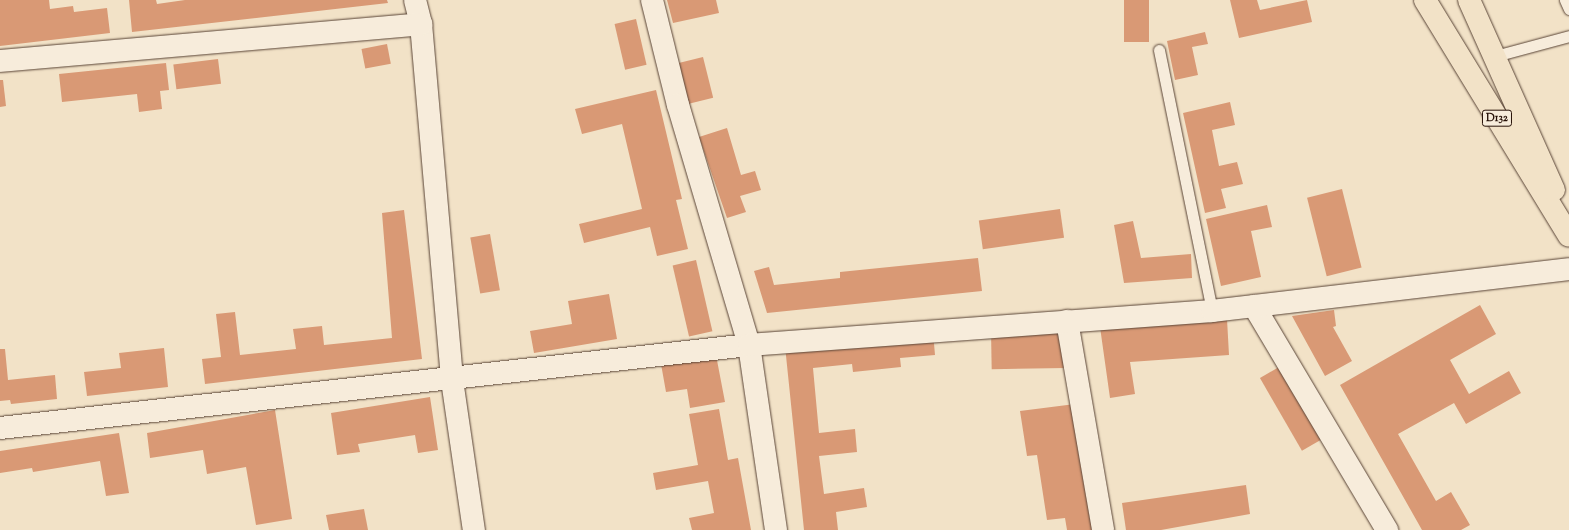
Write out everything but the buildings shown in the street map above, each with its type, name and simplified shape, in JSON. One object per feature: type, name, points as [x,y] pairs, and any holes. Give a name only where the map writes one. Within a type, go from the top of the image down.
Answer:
[{"type":"highway","name":"D132","points":[[1425,0],[1569,236]]},
{"type":"highway","name":"D132","points":[[1469,0],[1569,224]]},
{"type":"street","points":[[415,0],[421,24],[452,380],[474,530]]},
{"type":"street","points":[[652,0],[678,105],[749,345],[776,530]]},
{"type":"street","points":[[0,61],[421,24]]},
{"type":"street","points":[[0,428],[452,380],[749,345],[1212,311],[1569,269]]},
{"type":"street","points":[[1254,306],[1387,530]]},
{"type":"street","points":[[1067,321],[1103,530]]},
{"type":"lane","points":[[1565,0],[1569,9]]},
{"type":"lane","points":[[1495,56],[1569,36]]},
{"type":"lane","points":[[1159,50],[1212,311]]}]
